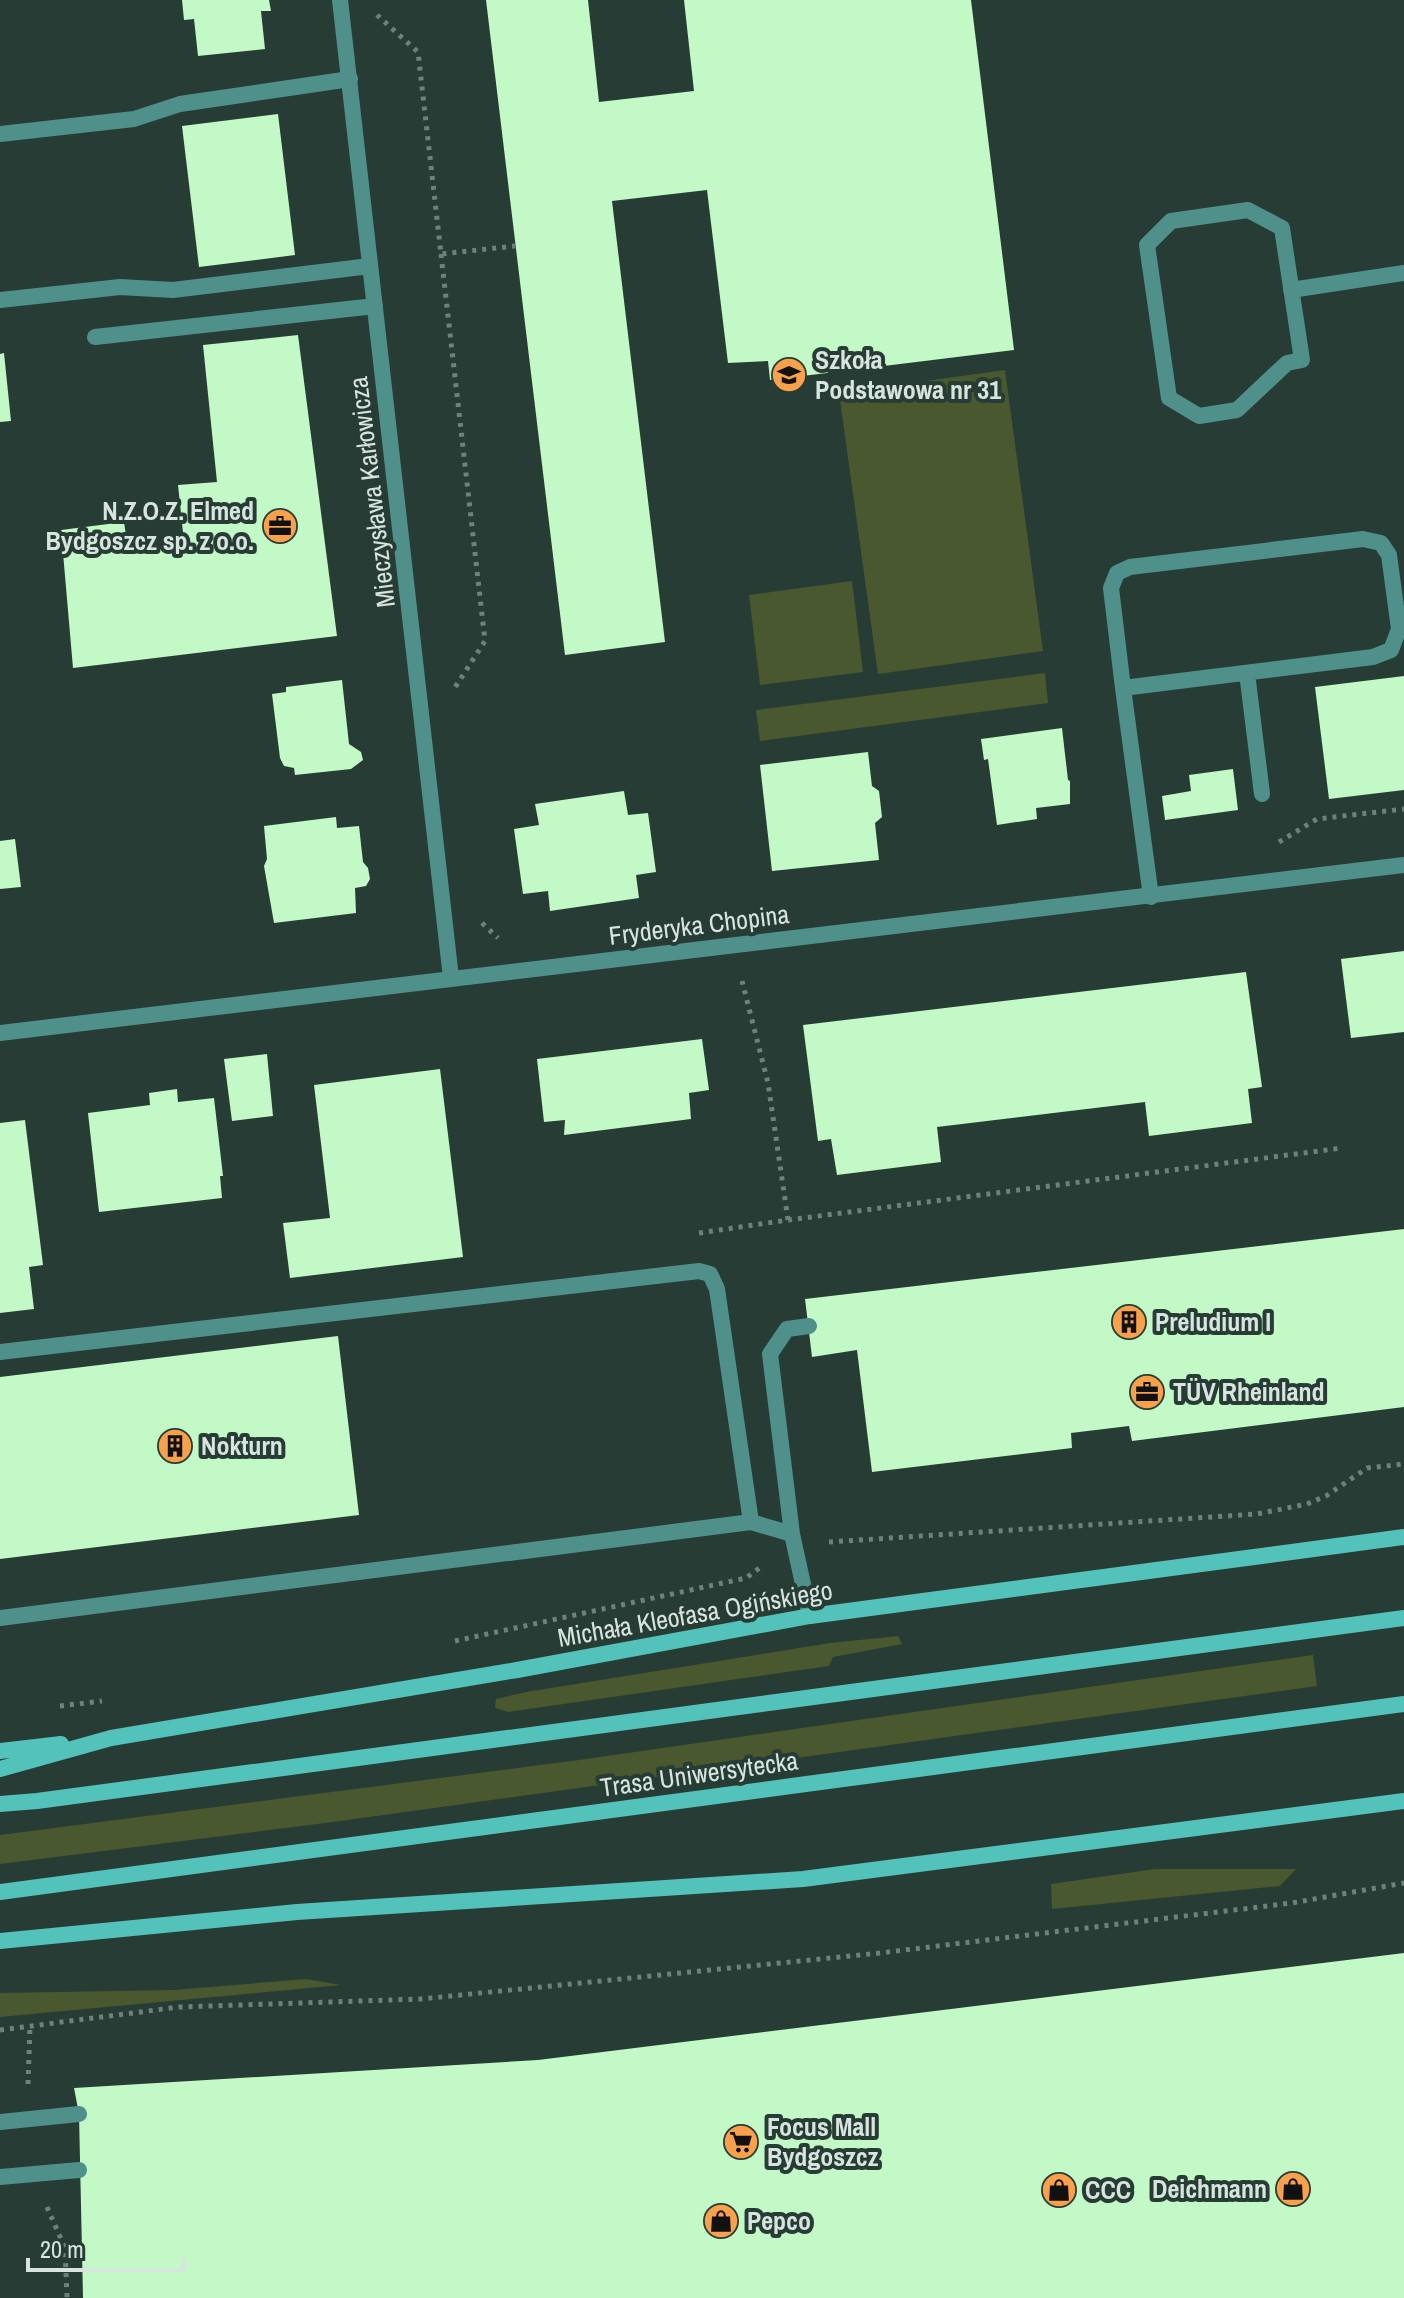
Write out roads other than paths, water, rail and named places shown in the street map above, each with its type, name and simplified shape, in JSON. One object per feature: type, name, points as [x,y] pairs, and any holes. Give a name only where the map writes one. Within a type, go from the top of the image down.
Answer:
[{"type":"main road","name":"Michała Kleofasa Ogińskiego","points":[[0,1769],[111,1738],[517,1670],[810,1616],[1404,1537]]},
{"type":"main road","points":[[0,1804],[1404,1618]]},
{"type":"main road","name":"Trasa Uniwersytecka","points":[[0,1892],[1404,1704]]},
{"type":"main road","points":[[0,1751],[111,1738]]},
{"type":"main road","points":[[3,1943],[297,1912],[803,1879],[1404,1801]]},
{"type":"street","name":"Mieczysława Karłowicza","points":[[340,0],[451,978]]},
{"type":"street","points":[[0,134],[134,119],[180,104],[350,79]]},
{"type":"street","points":[[1248,210],[1282,228],[1291,290],[1302,360],[1287,363],[1237,410],[1199,416],[1169,398],[1147,245],[1171,221],[1248,210]]},
{"type":"street","points":[[0,300],[120,287],[173,290],[370,266]]},
{"type":"street","points":[[1291,290],[1404,273]]},
{"type":"street","points":[[95,337],[375,306]]},
{"type":"street","points":[[1123,688],[1373,657],[1391,650],[1399,629],[1389,555],[1381,543],[1363,539],[1130,567],[1117,573],[1111,588],[1123,688],[1151,897]]},
{"type":"street","points":[[1247,673],[1262,794]]},
{"type":"street","name":"Fryderyka Chopina","points":[[0,1033],[1404,865]]},
{"type":"street","points":[[0,1352],[699,1271],[710,1274],[717,1289],[751,1522]]},
{"type":"street","points":[[809,1326],[787,1329],[770,1354],[794,1539],[810,1616]]},
{"type":"street","points":[[0,1618],[751,1522],[794,1539]]},
{"type":"street","points":[[0,2122],[79,2114]]},
{"type":"street","points":[[0,2177],[79,2170]]},
{"type":"place","name":"Szkoła Podstawowa nr 31","points":[[789,375]]},
{"type":"place","name":"N.Z.O.Z. Elmed Bydgoszcz sp. z o.o.","points":[[280,526]]},
{"type":"place","name":"Preludium I","points":[[1129,1322]]},
{"type":"place","name":"TÜV Rheinland","points":[[1147,1392]]},
{"type":"place","name":"Nokturn","points":[[175,1446]]},
{"type":"place","name":"Focus Mall Bydgoszcz","points":[[741,2142]]},
{"type":"place","name":"Deichmann","points":[[1293,2189]]},
{"type":"place","name":"CCC","points":[[1059,2190]]},
{"type":"place","name":"Pepco","points":[[721,2221]]}]
